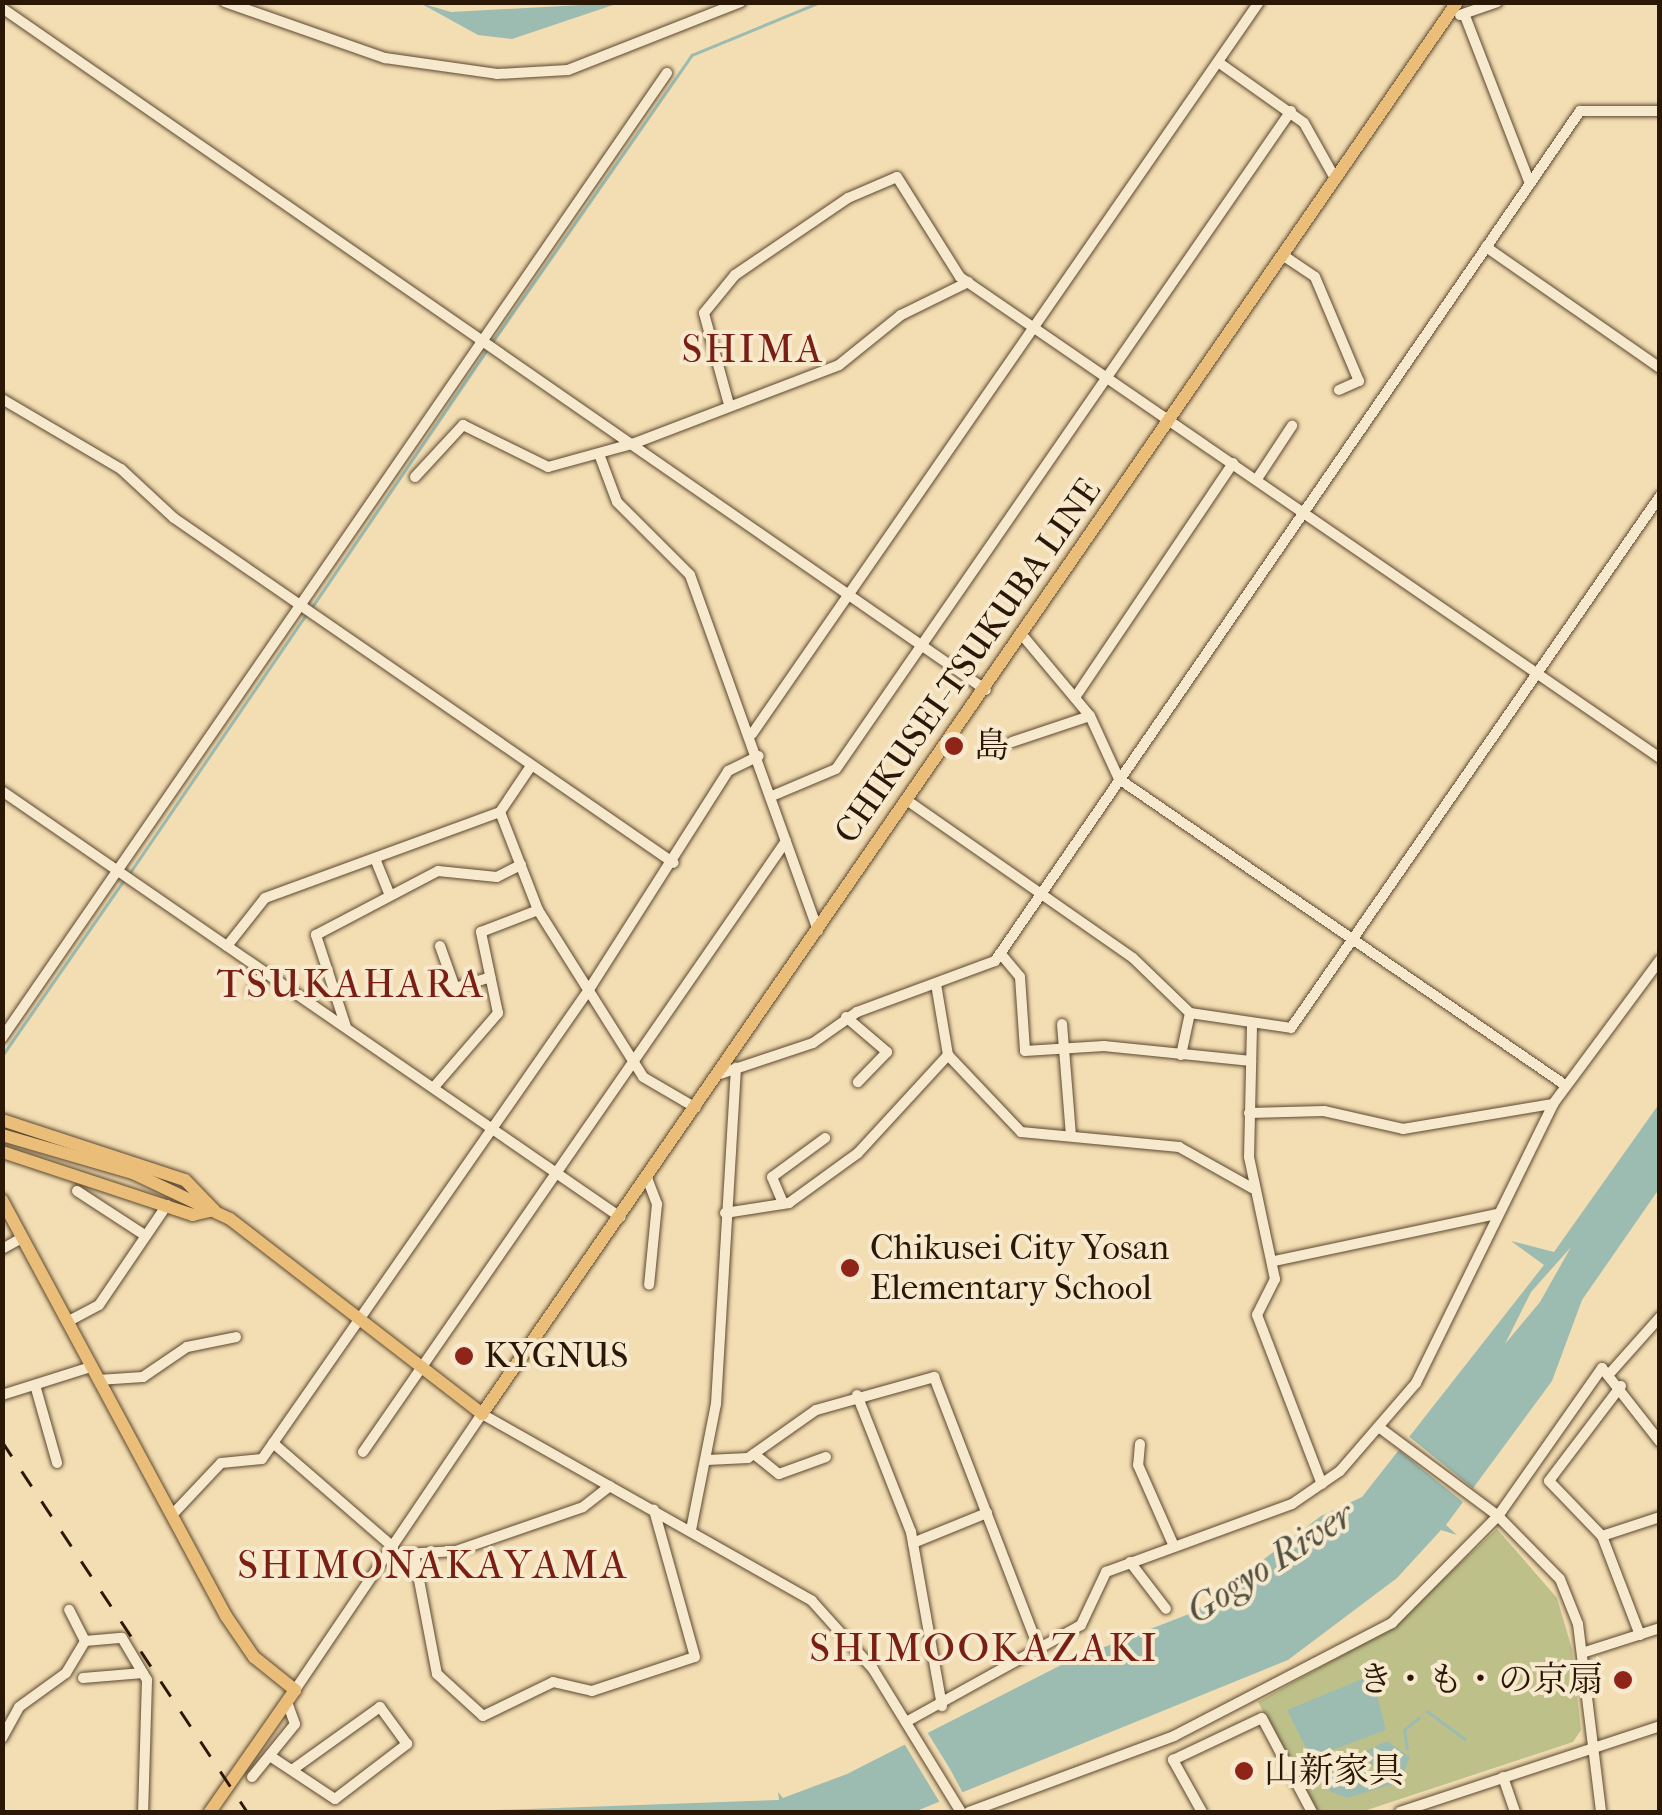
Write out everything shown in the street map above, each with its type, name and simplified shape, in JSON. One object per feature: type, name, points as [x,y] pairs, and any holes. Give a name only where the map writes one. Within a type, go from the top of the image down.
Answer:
[{"type":"main road","name":"CHIKUSEI-TSUKUBA LINE","points":[[482,1414],[1453,9]]},
{"type":"main road","points":[[2,1120],[170,1173],[204,1190],[214,1210]]},
{"type":"main road","points":[[2,1135],[105,1163],[214,1210],[363,1316],[482,1414]]},
{"type":"main road","points":[[2,1152],[193,1215],[214,1210]]},
{"type":"main road","points":[[2,1200],[240,1640],[291,1696],[210,1812]]},
{"type":"street","points":[[225,2],[385,58],[497,74],[568,70],[741,2]]},
{"type":"street","points":[[752,734],[1259,2]]},
{"type":"street","points":[[1465,16],[1498,2]]},
{"type":"street","points":[[2,8],[986,690]]},
{"type":"street","points":[[1453,9],[1465,16],[1530,184]]},
{"type":"street","points":[[1218,62],[1291,111],[1336,180]]},
{"type":"street","points":[[2,1038],[124,874],[489,342],[667,73]]},
{"type":"street","points":[[772,796],[836,769],[1104,375],[1291,111]]},
{"type":"street","points":[[720,1074],[813,1043],[846,1017],[936,984],[1000,953],[1580,111],[1660,111]]},
{"type":"street","points":[[728,401],[704,313],[735,275],[848,198],[897,177],[968,282],[1660,758]]},
{"type":"street","points":[[1486,247],[1660,368]]},
{"type":"street","points":[[1284,256],[1315,277],[1358,381],[1339,390]]},
{"type":"street","points":[[415,476],[464,425],[548,467],[634,444],[728,401],[839,365],[902,315],[968,282]]},
{"type":"street","points":[[4,401],[132,476],[156,505],[674,863]]},
{"type":"street","points":[[1257,479],[1292,426]]},
{"type":"street","points":[[599,454],[617,502],[690,575],[752,734],[818,932]]},
{"type":"street","points":[[1076,696],[1233,463]]},
{"type":"street","points":[[908,801],[1134,958],[1190,1014],[1252,1026],[1291,1028],[1660,496]]},
{"type":"street","points":[[1023,636],[1090,716],[1119,779],[1565,1085]]},
{"type":"street","points":[[1012,742],[1090,716]]},
{"type":"street","points":[[172,1514],[221,1463],[262,1458],[588,991],[674,863],[728,771],[759,756]]},
{"type":"street","points":[[227,946],[265,898],[500,812],[531,766]]},
{"type":"street","points":[[2,791],[620,1217]]},
{"type":"street","points":[[500,812],[538,910],[633,1062],[655,1088],[696,1108]]},
{"type":"street","points":[[364,1452],[786,842]]},
{"type":"street","points":[[376,860],[389,893]]},
{"type":"street","points":[[346,1028],[314,940],[389,893],[453,867],[497,878],[521,865]]},
{"type":"street","points":[[434,1088],[498,1013],[481,932],[538,910]]},
{"type":"street","points":[[440,946],[455,988],[490,977]]},
{"type":"street","points":[[1000,953],[1020,977],[1020,1048],[1251,1061]]},
{"type":"street","points":[[907,1725],[1010,1672],[1038,1646],[1088,1619],[1106,1572],[1173,1544],[1292,1504],[1322,1484],[1383,1429],[1416,1384],[1553,1104],[1660,960]]},
{"type":"street","points":[[252,991],[266,972]]},
{"type":"street","points":[[936,984],[948,1054],[1021,1132],[1179,1147],[1252,1188]]},
{"type":"street","points":[[1180,1056],[1190,1014]]},
{"type":"street","points":[[846,1017],[887,1052],[858,1082]]},
{"type":"street","points":[[1062,1024],[1071,1136]]},
{"type":"street","points":[[1252,1026],[1252,1188],[1274,1262],[1256,1314],[1322,1484]]},
{"type":"street","points":[[725,1213],[784,1204],[858,1153],[948,1054]]},
{"type":"street","points":[[692,1530],[707,1460],[736,1068]]},
{"type":"street","points":[[1249,1113],[1324,1111],[1403,1129],[1553,1104]]},
{"type":"street","points":[[784,1204],[772,1177],[826,1138]]},
{"type":"street","points":[[648,1178],[657,1204],[649,1285]]},
{"type":"street","points":[[78,1191],[146,1236]]},
{"type":"street","points":[[67,1322],[98,1305],[167,1204]]},
{"type":"street","points":[[1274,1262],[1497,1214]]},
{"type":"street","points":[[2,1249],[22,1238]]},
{"type":"street","points":[[1611,1372],[1660,1316]]},
{"type":"street","points":[[2,1395],[35,1384],[94,1373],[143,1378],[186,1347],[236,1337]]},
{"type":"street","points":[[252,1777],[295,1724],[291,1696],[482,1414],[692,1530],[835,1621],[962,1811],[1252,1698],[1392,1623],[1495,1515],[1602,1368],[1611,1372],[1660,1442]]},
{"type":"street","points":[[707,1460],[754,1454],[816,1410],[934,1377],[1038,1646]]},
{"type":"street","points":[[35,1384],[57,1463]]},
{"type":"street","points":[[1621,1386],[1549,1481],[1602,1536],[1640,1635]]},
{"type":"street","points":[[857,1396],[913,1543],[942,1706]]},
{"type":"street","points":[[1383,1429],[1495,1515],[1560,1580],[1582,1653],[1601,1812]]},
{"type":"street","points":[[273,1443],[390,1551],[415,1559],[583,1507],[610,1486]]},
{"type":"street","points":[[1140,1444],[1138,1465],[1173,1544]]},
{"type":"street","points":[[754,1454],[779,1474],[826,1456]]},
{"type":"street","points":[[415,1559],[437,1674],[483,1716],[553,1682],[592,1691],[694,1657],[654,1510]]},
{"type":"street","points":[[913,1543],[987,1513]]},
{"type":"street","points":[[1602,1536],[1660,1516]]},
{"type":"street","points":[[1130,1562],[1166,1609]]},
{"type":"street","points":[[70,1610],[85,1641]]},
{"type":"street","points":[[1582,1653],[1660,1628]]},
{"type":"street","points":[[85,1641],[122,1638],[144,1672],[150,1704],[143,1812]]},
{"type":"street","points":[[2,1738],[19,1707],[66,1674],[85,1641]]},
{"type":"street","points":[[82,1678],[144,1672]]},
{"type":"street","points":[[1252,1698],[1312,1812]]},
{"type":"street","points":[[270,1756],[335,1799],[407,1744],[380,1707],[292,1770]]},
{"type":"street","points":[[1202,1812],[1174,1760],[1262,1718]]},
{"type":"street","points":[[1400,1812],[1660,1726]]},
{"type":"street","points":[[1503,1778],[1515,1812]]},
{"type":"green space","points":[[1497,1529],[1557,1598],[1572,1649],[1581,1730],[1573,1742],[1361,1812],[1316,1812],[1258,1702],[1391,1628]]},
{"type":"water","points":[[420,3],[451,12],[619,3],[512,39],[478,35]]},
{"type":"water","name":"Gogyo River","points":[[1659,1104],[1659,1189],[1582,1300],[1552,1381],[1446,1525],[1457,1535],[1441,1530],[1397,1578],[1288,1660],[914,1812],[442,1812],[779,1800],[778,1792],[783,1798],[847,1774],[1071,1660],[1194,1612],[1321,1516],[1362,1497],[1544,1265],[1511,1241],[1554,1252]],"holes":[[[1571,1247],[1540,1302],[1505,1344],[1531,1292]]]},
{"type":"water","points":[[1372,1675],[1386,1730],[1311,1758],[1287,1710]]},
{"type":"water","points":[[1387,1741],[1410,1757],[1400,1782],[1347,1798],[1329,1791],[1330,1769],[1347,1762],[1369,1774],[1377,1769],[1359,1754]]},
{"type":"pier","points":[[1406,1434],[1477,1492],[1467,1505],[1395,1447]]},
{"type":"pier","points":[[924,1727],[965,1797],[942,1806],[902,1740]]},
{"type":"waterway","points":[[493,341],[692,55],[820,2]]},
{"type":"waterway","points":[[310,610],[488,348]]},
{"type":"waterway","points":[[129,874],[305,616]]},
{"type":"waterway","points":[[2,1056],[124,880]]},
{"type":"waterway","points":[[1427,1711],[1465,1739]]},
{"type":"waterway","points":[[1407,1749],[1404,1730],[1419,1718]]},
{"type":"railway","points":[[2,1441],[248,1812]]},
{"type":"place","name":"島","points":[[954,746]]},
{"type":"place","name":"Chikusei City Yosan Elementary School","points":[[850,1268]]},
{"type":"place","name":"KYGNUS","points":[[464,1356]]},
{"type":"place","name":"き・も・の京扇","points":[[1623,1680]]},
{"type":"place","name":"山新家具","points":[[1244,1771]]},
{"type":"district","name":"SHIMA","points":[[753,349]]},
{"type":"district","name":"TSUKAHARA","points":[[351,984]]},
{"type":"district","name":"SHIMONAKAYAMA","points":[[433,1565]]},
{"type":"district","name":"SHIMOOKAZAKI","points":[[984,1648]]}]
